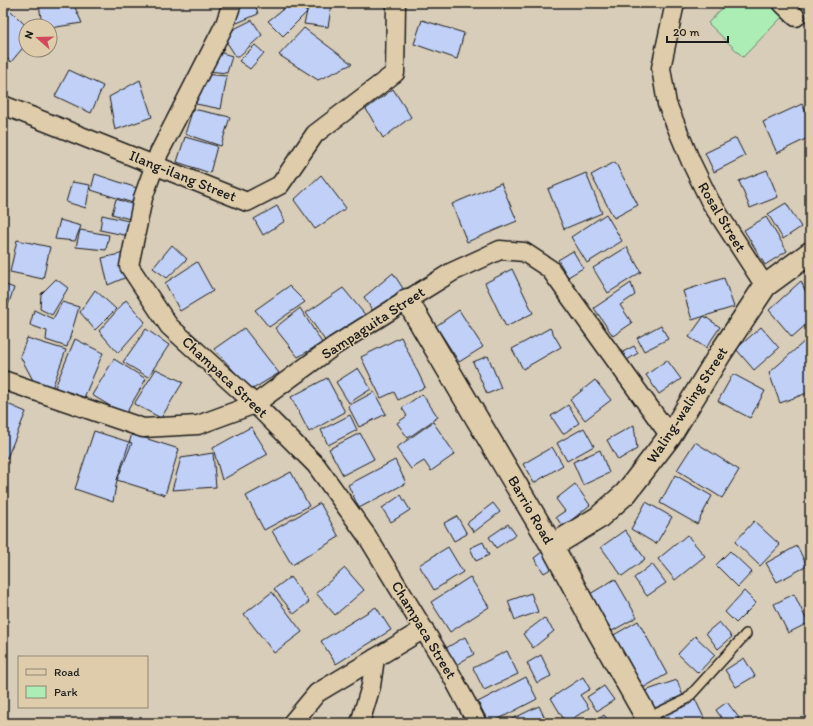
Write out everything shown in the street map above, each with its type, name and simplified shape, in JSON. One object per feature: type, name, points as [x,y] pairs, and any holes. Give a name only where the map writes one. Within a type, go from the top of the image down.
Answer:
[{"type":"street","name":"Champaca Street","points":[[232,3],[225,24],[159,153],[143,198],[129,266],[169,326],[255,404],[316,465],[367,536],[452,676],[477,723]]},
{"type":"street","name":"Ilang-ilang Street","points":[[3,105],[247,202],[280,185],[315,134],[395,73],[396,3]]},
{"type":"street","name":"Rosal Street","points":[[675,3],[661,68],[667,104],[710,201],[764,286]]},
{"type":"street","points":[[782,3],[796,17]]},
{"type":"street","name":"Sampaguita Street","points":[[3,380],[143,428],[198,425],[255,404],[334,346],[452,272],[500,250],[524,252],[550,269],[670,436]]},
{"type":"street","name":"Waling-waling Street","points":[[552,546],[598,518],[626,493],[670,436],[764,286],[810,253]]},
{"type":"street","name":"Barrio Road","points":[[407,300],[552,546],[649,720]]},
{"type":"street","points":[[292,723],[317,693],[424,629]]},
{"type":"street","points":[[360,723],[372,686],[375,658]]},
{"type":"lane","points":[[649,720],[687,699],[746,634]]},
{"type":"green space","points":[[727,3],[768,3],[782,17],[743,57],[708,23]]},
{"type":"building","points":[[39,3],[73,3],[82,23],[58,27],[58,18],[41,18]]},
{"type":"building","points":[[244,3],[255,3],[258,14],[237,23],[231,10]]},
{"type":"building","points":[[291,3],[295,3],[307,12],[283,36],[268,21]]},
{"type":"building","points":[[309,3],[332,3],[328,27],[304,24]]},
{"type":"building","points":[[7,7],[18,18],[18,54],[11,62],[3,54],[3,11]]},
{"type":"building","points":[[252,20],[262,35],[237,58],[222,35]]},
{"type":"building","points":[[422,20],[464,33],[457,59],[414,44]]},
{"type":"building","points":[[304,28],[352,64],[318,80],[279,55]]},
{"type":"building","points":[[255,45],[264,53],[250,69],[239,61]]},
{"type":"building","points":[[216,51],[232,56],[227,73],[208,71]]},
{"type":"building","points":[[69,70],[103,86],[91,113],[55,96]]},
{"type":"building","points":[[202,74],[227,76],[221,109],[196,104]]},
{"type":"building","points":[[140,80],[152,117],[115,130],[109,97]]},
{"type":"building","points":[[393,89],[411,117],[383,138],[366,109]]},
{"type":"building","points":[[802,104],[810,121],[810,137],[777,153],[763,122]]},
{"type":"building","points":[[193,109],[230,117],[221,146],[185,134]]},
{"type":"building","points":[[185,137],[217,146],[210,173],[177,162]]},
{"type":"building","points":[[736,138],[745,156],[714,172],[705,153]]},
{"type":"building","points":[[615,162],[638,205],[614,218],[591,175]]},
{"type":"building","points":[[767,170],[778,197],[750,208],[739,181]]},
{"type":"building","points":[[586,173],[602,213],[564,229],[548,189]]},
{"type":"building","points":[[95,174],[137,188],[133,203],[91,190]]},
{"type":"building","points":[[321,175],[346,208],[315,229],[294,200]]},
{"type":"building","points":[[72,182],[90,185],[86,208],[66,202]]},
{"type":"building","points":[[501,183],[517,221],[467,242],[452,204]]},
{"type":"building","points":[[116,199],[137,206],[133,220],[112,214]]},
{"type":"building","points":[[786,203],[801,227],[783,239],[768,214]]},
{"type":"building","points":[[277,206],[285,221],[263,235],[254,219]]},
{"type":"building","points":[[606,214],[622,241],[587,263],[571,237]]},
{"type":"building","points":[[102,215],[133,222],[129,236],[100,230]]},
{"type":"building","points":[[766,217],[787,251],[765,265],[744,230]]},
{"type":"building","points":[[60,220],[81,226],[75,241],[55,239]]},
{"type":"building","points":[[80,230],[109,235],[106,250],[76,247]]},
{"type":"building","points":[[17,240],[50,247],[43,279],[10,272]]},
{"type":"building","points":[[172,245],[187,259],[167,278],[153,268]]},
{"type":"building","points":[[627,247],[641,272],[608,293],[593,268]]},
{"type":"building","points":[[573,251],[583,268],[568,277],[558,260]]},
{"type":"building","points":[[124,253],[129,276],[108,285],[102,258]]},
{"type":"building","points":[[197,262],[213,291],[180,311],[165,283]]},
{"type":"building","points":[[512,269],[533,313],[506,327],[485,283]]},
{"type":"building","points":[[393,273],[404,290],[374,313],[364,297]]},
{"type":"building","points":[[724,278],[734,307],[692,320],[683,291]]},
{"type":"building","points":[[56,279],[68,288],[52,315],[40,309],[41,294]]},
{"type":"building","points":[[801,281],[810,302],[810,321],[792,337],[769,310]]},
{"type":"building","points":[[631,283],[635,295],[620,305],[632,323],[613,336],[594,308]]},
{"type":"building","points":[[3,284],[14,288],[4,317],[3,316]]},
{"type":"building","points":[[289,286],[305,302],[269,327],[255,310]]},
{"type":"building","points":[[343,288],[367,317],[326,342],[306,313]]},
{"type":"building","points":[[95,290],[116,309],[95,330],[80,312]]},
{"type":"building","points":[[126,300],[145,322],[118,353],[99,331]]},
{"type":"building","points":[[62,302],[79,307],[67,347],[46,340],[47,331],[30,325],[34,310],[53,319]]},
{"type":"building","points":[[300,308],[322,343],[298,357],[275,328]]},
{"type":"building","points":[[459,310],[483,347],[459,362],[436,326]]},
{"type":"building","points":[[704,316],[720,327],[706,348],[689,337]]},
{"type":"building","points":[[661,325],[668,339],[644,351],[637,338]]},
{"type":"building","points":[[761,327],[779,348],[754,370],[736,349]]},
{"type":"building","points":[[244,328],[279,373],[251,390],[214,349]]},
{"type":"building","points":[[550,328],[561,347],[523,369],[512,349]]},
{"type":"building","points":[[146,329],[169,345],[148,377],[123,362]]},
{"type":"building","points":[[401,337],[425,387],[398,400],[394,392],[381,398],[361,357]]},
{"type":"building","points":[[27,338],[66,350],[52,388],[34,382],[20,356]]},
{"type":"building","points":[[75,339],[103,353],[83,400],[55,387]]},
{"type":"building","points":[[807,339],[810,349],[810,392],[780,403],[769,373]]},
{"type":"building","points":[[634,346],[638,353],[627,360],[623,352]]},
{"type":"building","points":[[488,356],[501,388],[487,394],[473,362]]},
{"type":"building","points":[[114,359],[146,379],[125,415],[92,395]]},
{"type":"building","points":[[667,360],[681,379],[659,394],[646,375]]},
{"type":"building","points":[[358,368],[371,389],[349,403],[336,382]]},
{"type":"building","points":[[156,369],[183,382],[161,418],[134,404]]},
{"type":"building","points":[[733,374],[765,391],[750,418],[718,401]]},
{"type":"building","points":[[327,378],[345,412],[309,432],[291,397]]},
{"type":"building","points":[[595,380],[611,400],[585,420],[570,400]]},
{"type":"building","points":[[374,392],[386,414],[359,427],[348,406]]},
{"type":"building","points":[[422,394],[438,417],[408,438],[397,423],[407,416],[402,408]]},
{"type":"building","points":[[3,402],[26,412],[7,458],[3,457]]},
{"type":"building","points":[[568,405],[579,423],[563,434],[551,416]]},
{"type":"building","points":[[350,415],[357,430],[328,445],[321,430]]},
{"type":"building","points":[[433,422],[455,454],[431,471],[424,461],[411,469],[396,448]]},
{"type":"building","points":[[634,425],[637,449],[618,460],[607,440]]},
{"type":"building","points":[[251,427],[268,454],[222,480],[213,448]]},
{"type":"building","points":[[584,428],[594,446],[567,461],[557,443]]},
{"type":"building","points":[[94,431],[132,443],[117,480],[113,502],[75,489]]},
{"type":"building","points":[[360,433],[374,459],[343,475],[329,449]]},
{"type":"building","points":[[132,434],[179,449],[165,495],[117,480]]},
{"type":"building","points":[[695,442],[739,470],[722,498],[677,470]]},
{"type":"building","points":[[552,447],[563,465],[534,483],[523,464]]},
{"type":"building","points":[[600,450],[609,473],[583,485],[573,462]]},
{"type":"building","points":[[213,453],[216,487],[172,490],[181,458]]},
{"type":"building","points":[[395,460],[406,483],[359,508],[348,485]]},
{"type":"building","points":[[291,472],[309,506],[264,530],[246,496]]},
{"type":"building","points":[[675,475],[712,496],[697,524],[660,503]]},
{"type":"building","points":[[575,484],[590,505],[563,527],[556,517],[565,511],[556,499]]},
{"type":"building","points":[[401,495],[410,510],[391,522],[382,508]]},
{"type":"building","points":[[646,502],[672,517],[656,544],[631,529]]},
{"type":"building","points":[[320,503],[339,537],[292,565],[272,531]]},
{"type":"building","points":[[493,503],[500,512],[474,532],[467,523]]},
{"type":"building","points":[[457,516],[467,534],[454,541],[444,523]]},
{"type":"building","points":[[754,521],[780,545],[760,566],[735,542]]},
{"type":"building","points":[[508,524],[516,535],[496,548],[489,537]]},
{"type":"building","points":[[625,530],[645,559],[622,576],[601,547]]},
{"type":"building","points":[[687,535],[705,556],[675,580],[658,559]]},
{"type":"building","points":[[483,542],[489,555],[476,561],[470,548]]},
{"type":"building","points":[[797,546],[807,566],[777,582],[766,563]]},
{"type":"building","points":[[448,547],[463,572],[434,590],[419,565]]},
{"type":"building","points":[[730,551],[752,572],[738,587],[716,565]]},
{"type":"building","points":[[542,552],[552,568],[544,573],[534,558]]},
{"type":"building","points":[[652,564],[666,583],[647,596],[634,578]]},
{"type":"building","points":[[345,568],[364,590],[335,615],[316,593]]},
{"type":"building","points":[[290,577],[309,602],[294,614],[274,589]]},
{"type":"building","points":[[470,577],[489,607],[450,632],[431,602]]},
{"type":"building","points":[[615,579],[637,617],[612,631],[590,594]]},
{"type":"building","points":[[744,591],[756,603],[736,623],[725,612]]},
{"type":"building","points":[[272,592],[302,632],[274,653],[244,614]]},
{"type":"building","points":[[531,593],[538,612],[515,620],[508,601]]},
{"type":"building","points":[[794,594],[808,623],[788,633],[774,604]]},
{"type":"building","points":[[376,607],[391,630],[336,664],[321,641]]},
{"type":"building","points":[[544,618],[554,631],[533,648],[523,634]]},
{"type":"building","points":[[638,621],[667,674],[641,689],[612,636]]},
{"type":"building","points":[[719,622],[732,637],[718,649],[706,633]]},
{"type":"building","points":[[695,636],[715,655],[698,673],[678,654]]},
{"type":"building","points":[[465,637],[474,654],[456,665],[446,648]]},
{"type":"building","points":[[507,651],[518,674],[484,690],[473,668]]},
{"type":"building","points":[[541,655],[551,676],[537,683],[527,663]]},
{"type":"building","points":[[744,658],[755,676],[736,687],[725,670]]},
{"type":"building","points":[[526,677],[537,699],[489,723],[478,702]]},
{"type":"building","points":[[583,677],[590,689],[580,695],[589,708],[566,723],[551,698]]},
{"type":"building","points":[[677,680],[684,699],[649,712],[642,692]]},
{"type":"building","points":[[604,686],[614,700],[597,711],[587,697]]},
{"type":"building","points":[[695,699],[705,720],[699,723],[666,723],[662,715]]},
{"type":"building","points":[[727,702],[739,718],[732,723],[725,723],[716,710]]},
{"type":"building","points":[[539,706],[547,723],[504,723]]},
{"type":"building","points":[[308,715],[317,723],[301,723]]},
{"type":"building","points":[[604,715],[610,723],[594,723]]}]
